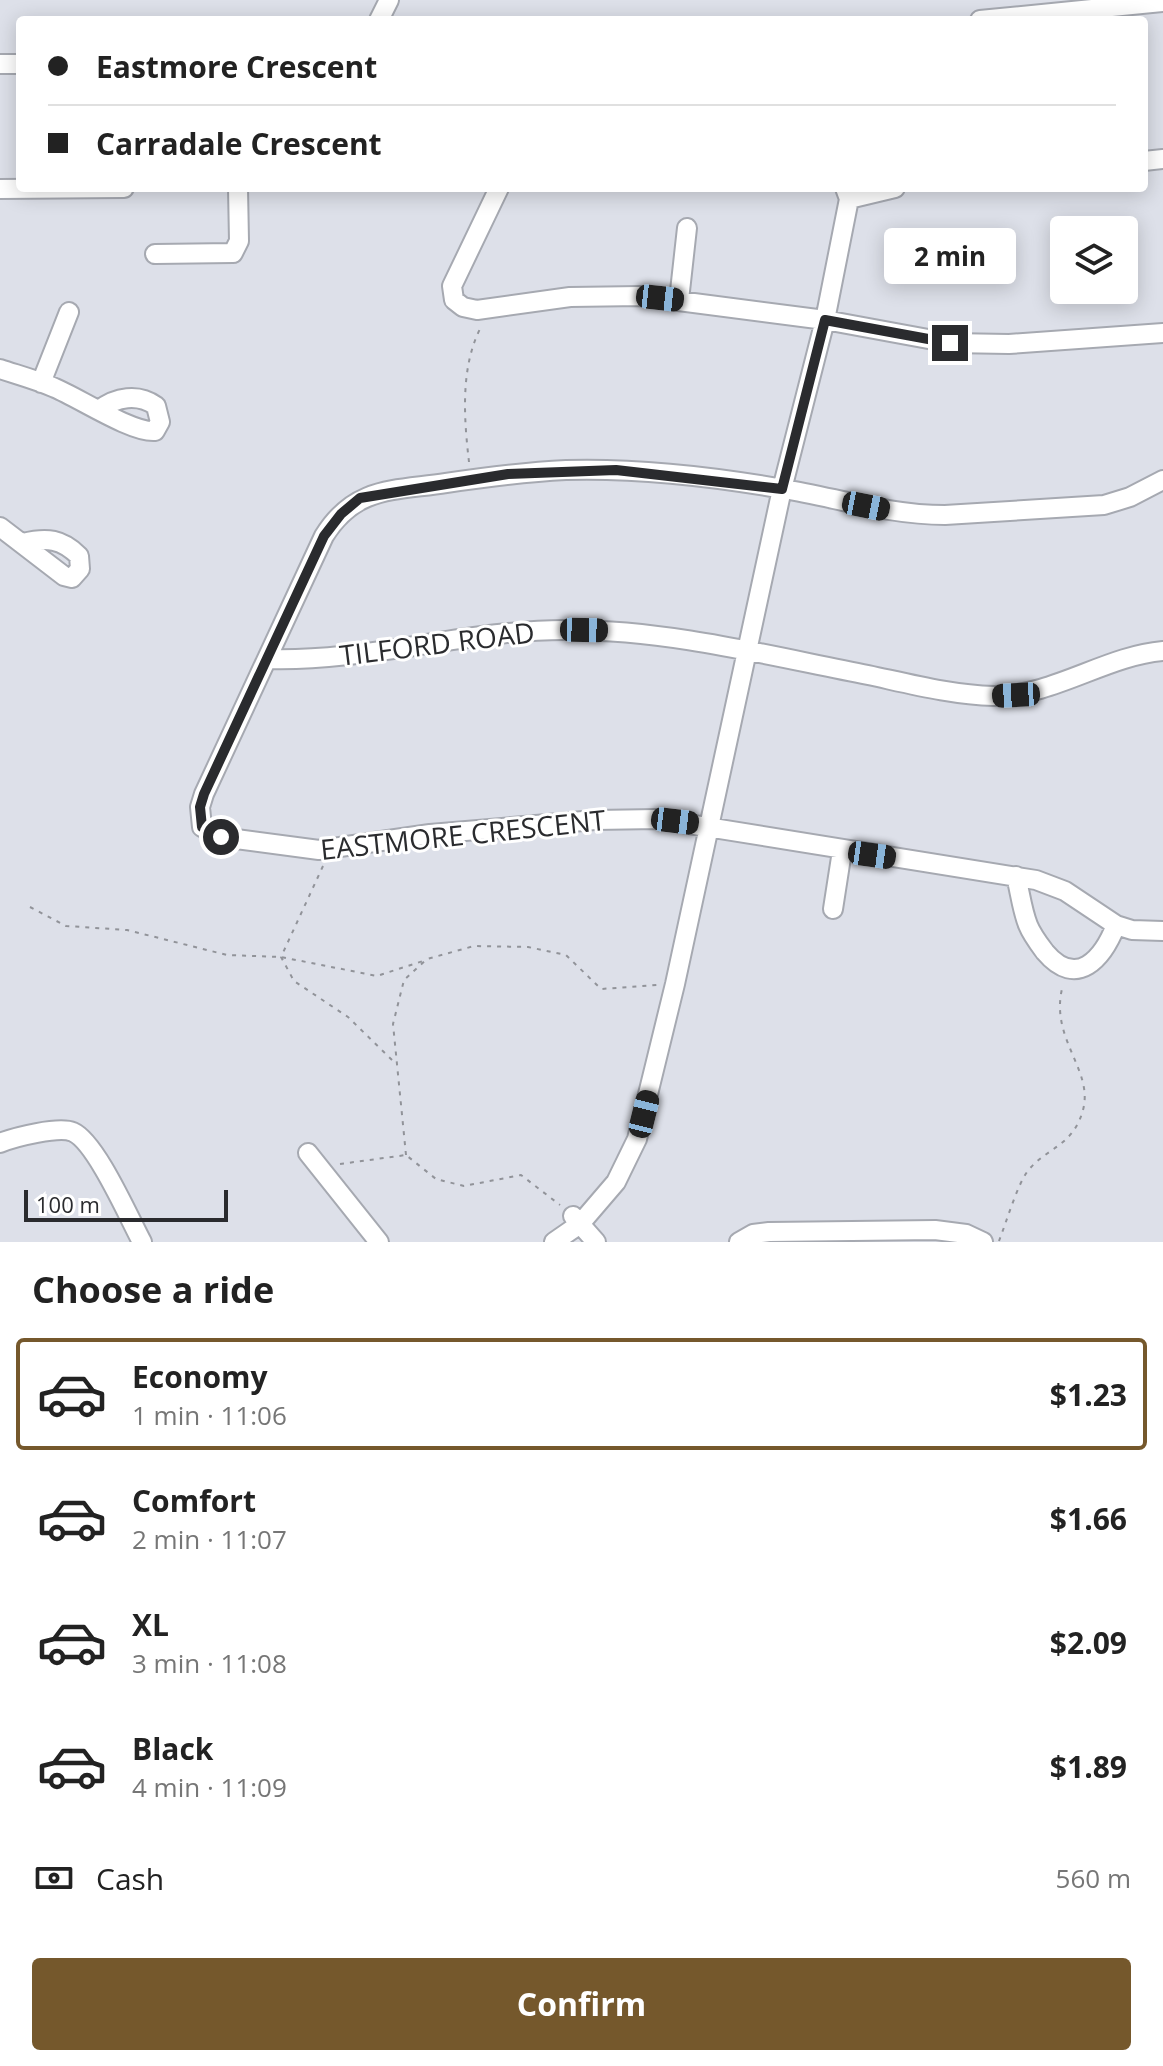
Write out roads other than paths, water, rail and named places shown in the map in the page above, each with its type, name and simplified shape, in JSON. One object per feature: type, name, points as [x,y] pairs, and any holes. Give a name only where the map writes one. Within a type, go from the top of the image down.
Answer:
[{"type":"street","points":[[1021,16],[1163,2]]},
{"type":"street","points":[[155,254],[233,253],[239,241],[238,192]]},
{"type":"street","points":[[497,192],[456,275],[452,292],[454,300],[463,307],[477,310],[608,295],[679,300],[825,320],[950,343],[981,345],[1163,333]]},
{"type":"street","points":[[538,1242],[601,1201],[627,1163],[644,1114],[782,489],[825,320],[847,194]]},
{"type":"street","points":[[679,300],[687,228]]},
{"type":"street","points":[[41,383],[69,312]]},
{"type":"street","points":[[0,369],[41,383],[99,410]]},
{"type":"street","name":"EASTMORE CRESCENT","points":[[1116,925],[1065,891],[1036,880],[657,819],[595,820],[430,834],[331,849],[302,849],[221,837],[202,827],[199,818],[204,794],[324,536],[332,523],[360,498],[471,479],[536,472],[616,470],[782,489],[907,513],[945,515],[1104,505],[1130,497],[1163,480]]},
{"type":"street","points":[[0,527],[23,543]]},
{"type":"street","name":"TILFORD ROAD","points":[[268,659],[324,657],[505,633],[566,630],[626,632],[748,652],[951,692],[993,696],[1033,692],[1163,651]]},
{"type":"street","points":[[833,909],[842,851]]},
{"type":"street","points":[[1016,876],[1029,927],[1051,959],[1068,969],[1079,969],[1094,961],[1110,941],[1116,925],[1132,930],[1163,931]]},
{"type":"street","points":[[0,1143],[11,1138],[67,1130],[86,1140],[142,1242]]},
{"type":"street","points":[[314,1160],[379,1242]]},
{"type":"street","points":[[554,1242],[576,1220]]},
{"type":"street","points":[[576,1220],[596,1242]]},
{"type":"street","points":[[739,1242],[753,1234],[777,1231],[906,1230],[952,1231],[983,1242]]}]
